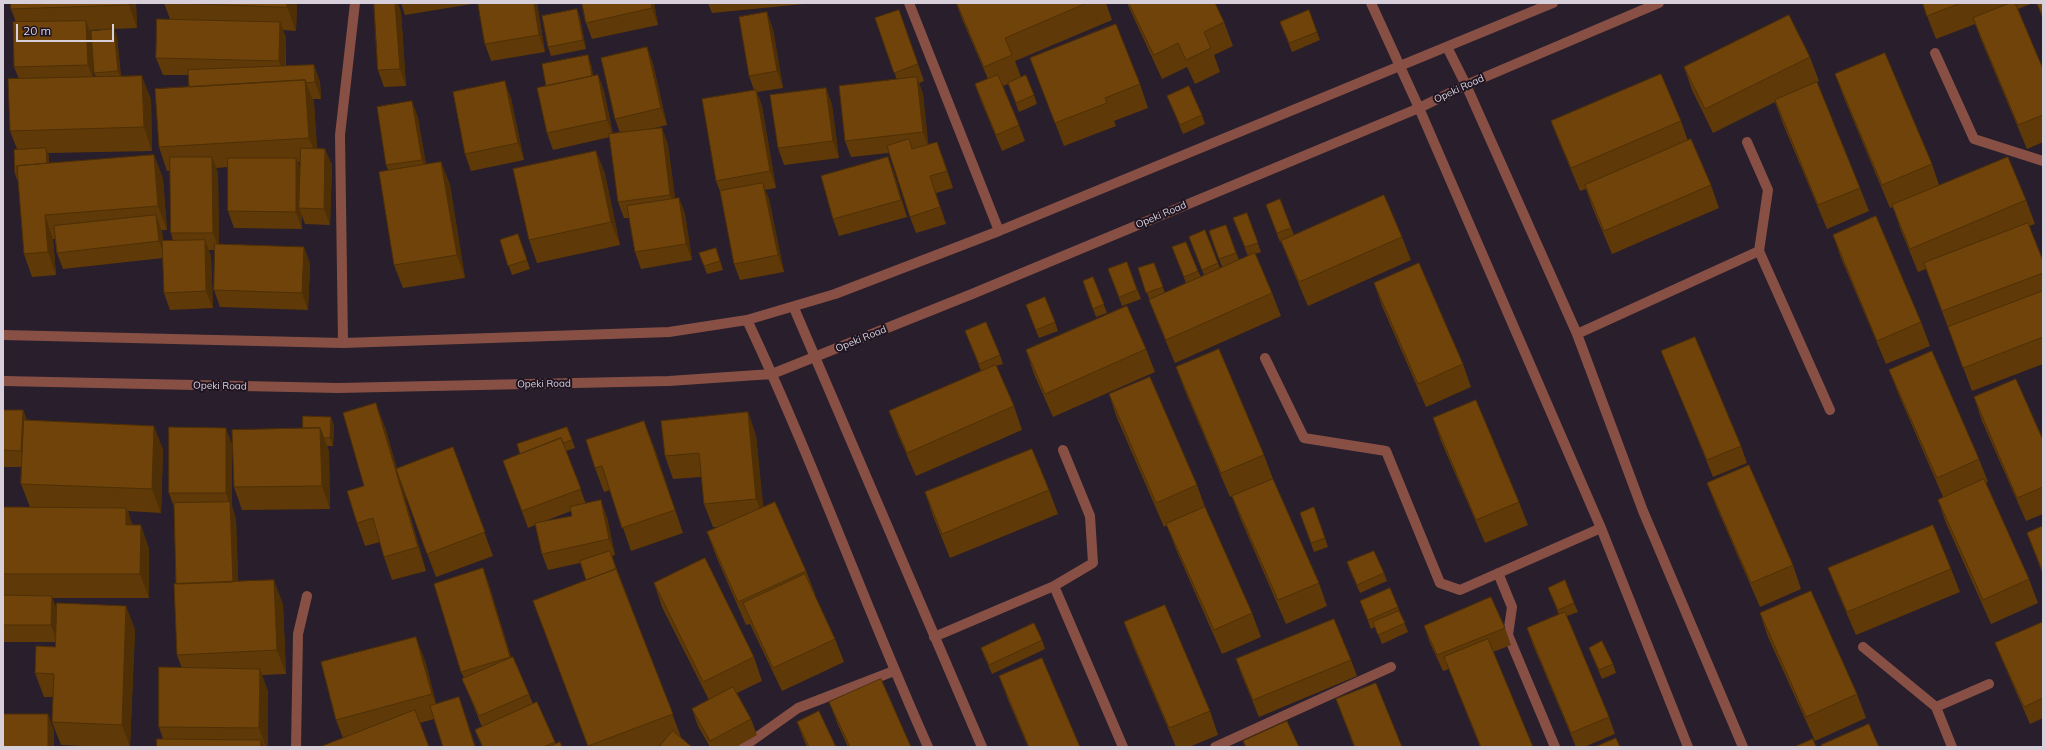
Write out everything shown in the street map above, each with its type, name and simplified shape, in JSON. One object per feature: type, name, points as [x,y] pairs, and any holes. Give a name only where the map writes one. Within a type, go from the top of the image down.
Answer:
[{"type":"street","points":[[343,344],[340,134],[355,3]]},
{"type":"street","points":[[909,3],[999,231]]},
{"type":"street","points":[[1371,3],[1419,108],[1601,528],[1688,747]]},
{"type":"street","points":[[3,335],[343,344],[668,332],[747,320],[794,308],[835,294],[999,231],[1553,3]]},
{"type":"street","name":"Opeki Road","points":[[3,381],[338,388],[669,381],[772,374],[815,358],[1419,108],[1466,85],[1659,3]]},
{"type":"street","points":[[1447,47],[1466,85],[1577,334],[1644,511],[1743,747]]},
{"type":"street","points":[[1935,53],[1974,139],[2043,161]]},
{"type":"street","points":[[1747,142],[1768,190],[1759,251],[1830,410]]},
{"type":"street","points":[[1577,334],[1759,251]]},
{"type":"street","points":[[794,308],[982,747]]},
{"type":"street","points":[[747,320],[772,374],[894,671],[928,747]]},
{"type":"street","points":[[1265,358],[1304,438],[1386,451],[1440,583],[1460,590],[1601,528]]},
{"type":"street","points":[[934,637],[1054,586],[1093,563],[1090,516],[1063,450]]},
{"type":"street","points":[[1498,573],[1512,607],[1508,635],[1555,747]]},
{"type":"street","points":[[1054,586],[1124,747]]},
{"type":"street","points":[[296,747],[298,634],[307,596]]},
{"type":"street","points":[[1862,647],[1936,707],[1952,747]]},
{"type":"street","points":[[1215,747],[1391,667]]},
{"type":"street","points":[[743,747],[798,708],[894,671]]},
{"type":"street","points":[[1936,707],[1989,684]]},
{"type":"building","points":[[11,3],[129,3],[129,5],[11,9]]},
{"type":"building","points":[[173,3],[287,3],[287,7]]},
{"type":"building","points":[[374,3],[395,3],[400,69],[378,70]]},
{"type":"building","points":[[478,3],[534,3],[539,35],[485,44]]},
{"type":"building","points":[[582,3],[651,3],[652,8],[586,23]]},
{"type":"building","points":[[957,3],[1087,3],[1005,38],[1012,55],[984,67]]},
{"type":"building","points":[[1129,3],[1215,3],[1224,22],[1204,32],[1211,48],[1186,60],[1178,43],[1154,55]]},
{"type":"building","points":[[1923,3],[1961,3],[1927,16]]},
{"type":"building","points":[[2010,3],[2015,3],[2043,69],[2043,115],[2018,125],[1973,18]]},
{"type":"building","points":[[2037,3],[2043,3],[2043,17]]},
{"type":"building","points":[[577,9],[583,40],[548,47],[542,16]]},
{"type":"building","points":[[899,10],[918,64],[894,73],[875,18]]},
{"type":"building","points":[[1309,10],[1317,32],[1289,43],[1280,22]]},
{"type":"building","points":[[767,12],[777,71],[749,76],[739,17]]},
{"type":"building","points":[[1789,15],[1810,57],[1705,109],[1684,67]]},
{"type":"building","points":[[157,19],[280,22],[279,61],[156,58]]},
{"type":"building","points":[[86,21],[88,65],[14,67],[13,22]]},
{"type":"building","points":[[1116,24],[1140,84],[1105,98],[1107,103],[1055,123],[1030,58]]},
{"type":"building","points":[[114,29],[118,71],[94,73],[91,31]]},
{"type":"building","points":[[647,47],[661,108],[615,119],[601,58]]},
{"type":"building","points":[[1885,53],[1932,164],[1882,185],[1835,74]]},
{"type":"building","points":[[588,55],[592,76],[546,86],[542,64]]},
{"type":"building","points":[[314,65],[315,82],[307,83],[305,80],[189,87],[188,70]]},
{"type":"building","points":[[1661,74],[1681,121],[1571,168],[1551,121]]},
{"type":"building","points":[[598,75],[607,120],[547,133],[537,88]]},
{"type":"building","points":[[998,75],[1019,125],[996,135],[975,84]]},
{"type":"building","points":[[1026,75],[1034,95],[1016,103],[1008,83]]},
{"type":"building","points":[[142,76],[144,127],[10,131],[8,79]]},
{"type":"building","points":[[917,77],[923,132],[845,141],[839,86]]},
{"type":"building","points":[[305,80],[309,138],[159,147],[155,89]]},
{"type":"building","points":[[505,81],[518,143],[465,154],[453,92]]},
{"type":"building","points":[[1817,82],[1860,188],[1818,205],[1775,100]]},
{"type":"building","points":[[1189,86],[1202,115],[1180,125],[1167,96]]},
{"type":"building","points":[[826,88],[833,141],[778,148],[770,95]]},
{"type":"building","points":[[756,90],[770,171],[716,181],[702,99]]},
{"type":"building","points":[[412,101],[422,160],[386,165],[377,107]]},
{"type":"building","points":[[662,128],[670,195],[618,202],[609,134]]},
{"type":"building","points":[[909,139],[912,149],[937,142],[947,171],[930,176],[940,207],[910,217],[887,146]]},
{"type":"building","points":[[1691,139],[1711,185],[1604,231],[1585,185]]},
{"type":"building","points":[[46,148],[47,163],[17,166],[17,174],[15,174],[14,150]]},
{"type":"building","points":[[301,148],[325,149],[324,209],[299,208]]},
{"type":"building","points":[[596,151],[611,222],[529,240],[513,169]]},
{"type":"building","points":[[154,155],[158,206],[45,215],[48,252],[24,254],[17,166]]},
{"type":"building","points":[[170,157],[212,157],[213,233],[171,233]]},
{"type":"building","points":[[888,157],[901,200],[833,219],[821,176]]},
{"type":"building","points":[[2008,157],[2026,200],[1910,249],[1892,205]]},
{"type":"building","points":[[228,158],[296,158],[296,212],[228,211]]},
{"type":"building","points":[[441,162],[457,255],[394,265],[379,172]]},
{"type":"building","points":[[763,183],[778,255],[734,264],[720,191]]},
{"type":"building","points":[[1384,195],[1402,237],[1299,282],[1281,241]]},
{"type":"building","points":[[679,198],[686,244],[635,252],[627,206]]},
{"type":"building","points":[[1280,199],[1291,228],[1277,233],[1266,205]]},
{"type":"building","points":[[1247,213],[1258,243],[1245,247],[1233,218]]},
{"type":"building","points":[[156,215],[159,241],[57,253],[54,226]]},
{"type":"building","points":[[1876,216],[1921,322],[1877,341],[1833,235]]},
{"type":"building","points":[[2028,223],[2043,261],[2043,273],[1942,311],[1924,263]]},
{"type":"building","points":[[1226,225],[1236,253],[1219,259],[1209,231]]},
{"type":"building","points":[[1205,230],[1218,263],[1202,270],[1189,237]]},
{"type":"building","points":[[518,234],[527,260],[508,266],[500,240]]},
{"type":"building","points":[[205,240],[206,291],[164,293],[162,241]]},
{"type":"building","points":[[1186,242],[1198,271],[1184,277],[1172,247]]},
{"type":"building","points":[[215,244],[304,247],[302,293],[214,290]]},
{"type":"building","points":[[716,248],[720,261],[704,266],[699,253]]},
{"type":"building","points":[[1255,253],[1272,293],[1166,340],[1149,300]]},
{"type":"building","points":[[1127,262],[1137,290],[1119,297],[1108,269]]},
{"type":"building","points":[[1154,263],[1163,287],[1146,293],[1138,268]]},
{"type":"building","points":[[1419,263],[1463,364],[1418,384],[1374,283]]},
{"type":"building","points":[[1093,277],[1104,304],[1093,309],[1083,281]]},
{"type":"building","points":[[2043,291],[2043,337],[1963,368],[1948,327]]},
{"type":"building","points":[[1045,297],[1055,322],[1036,330],[1026,305]]},
{"type":"building","points":[[1127,306],[1146,349],[1045,394],[1026,350]]},
{"type":"building","points":[[986,322],[1000,355],[979,364],[965,331]]},
{"type":"building","points":[[1695,337],[1741,446],[1707,460],[1661,351]]},
{"type":"building","points":[[1219,349],[1264,455],[1221,473],[1176,367]]},
{"type":"building","points":[[1932,351],[1979,459],[1937,478],[1889,370]]},
{"type":"building","points":[[996,365],[1014,406],[907,453],[889,411]]},
{"type":"building","points":[[1150,377],[1197,485],[1156,503],[1109,394]]},
{"type":"building","points":[[2016,379],[2043,440],[2043,487],[2017,498],[1974,397]]},
{"type":"building","points":[[1476,400],[1519,502],[1476,520],[1433,418]]},
{"type":"building","points":[[376,403],[418,547],[384,557],[373,518],[357,523],[347,491],[364,486],[343,413]]},
{"type":"building","points":[[3,410],[23,410],[21,451],[3,450]]},
{"type":"building","points":[[748,412],[756,499],[704,504],[699,453],[665,456],[661,421]]},
{"type":"building","points":[[303,416],[331,417],[330,438],[324,438],[320,428],[303,428]]},
{"type":"building","points":[[24,420],[154,426],[152,489],[21,484]]},
{"type":"building","points":[[644,421],[675,510],[622,528],[602,466],[595,468],[586,440]]},
{"type":"building","points":[[169,427],[226,428],[226,493],[169,493]]},
{"type":"building","points":[[567,427],[572,440],[563,443],[561,438],[520,454],[517,444]]},
{"type":"building","points":[[320,428],[322,486],[234,487],[232,430]]},
{"type":"building","points":[[561,438],[581,489],[522,511],[503,461]]},
{"type":"building","points":[[453,447],[485,532],[427,554],[396,469]]},
{"type":"building","points":[[1032,449],[1049,490],[942,534],[925,492]]},
{"type":"building","points":[[1749,465],[1793,565],[1751,583],[1707,483]]},
{"type":"building","points":[[1273,479],[1319,583],[1278,600],[1232,496]]},
{"type":"building","points":[[1984,479],[2029,579],[1983,600],[1938,500]]},
{"type":"building","points":[[601,500],[609,539],[542,554],[535,523],[572,516],[570,507]]},
{"type":"building","points":[[230,502],[233,582],[176,584],[174,503]]},
{"type":"building","points":[[775,502],[806,571],[738,602],[707,532]]},
{"type":"building","points":[[3,507],[126,508],[126,525],[141,525],[140,574],[3,574]]},
{"type":"building","points":[[1205,507],[1252,613],[1214,630],[1166,524]]},
{"type":"building","points":[[1314,507],[1325,538],[1311,543],[1300,513]]},
{"type":"building","points":[[1933,525],[1951,569],[1847,612],[1828,568]]},
{"type":"building","points":[[2043,526],[2043,572],[2027,533]]},
{"type":"building","points":[[610,551],[616,569],[586,580],[580,561]]},
{"type":"building","points":[[1374,551],[1384,573],[1357,585],[1347,562]]},
{"type":"building","points":[[705,558],[754,657],[703,682],[654,583]]},
{"type":"building","points":[[483,568],[510,657],[461,672],[434,584]]},
{"type":"building","points":[[616,569],[673,714],[588,746],[533,601]]},
{"type":"building","points":[[805,574],[835,639],[773,668],[743,603]]},
{"type":"building","points":[[274,580],[277,650],[177,655],[174,584]]},
{"type":"building","points":[[1565,580],[1574,603],[1558,610],[1548,588]]},
{"type":"building","points":[[1390,588],[1398,607],[1368,620],[1360,601]]},
{"type":"building","points":[[1811,591],[1857,694],[1806,717],[1760,613]]},
{"type":"building","points":[[3,595],[52,596],[51,625],[3,625]]},
{"type":"building","points":[[1491,597],[1505,628],[1437,655],[1424,626]]},
{"type":"building","points":[[57,603],[126,606],[122,725],[52,722],[54,674],[35,673],[36,646],[55,647]]},
{"type":"building","points":[[1165,605],[1210,711],[1169,728],[1124,622]]},
{"type":"building","points":[[1399,611],[1405,623],[1378,635],[1373,622]]},
{"type":"building","points":[[1565,612],[1609,717],[1571,733],[1527,628]]},
{"type":"building","points":[[1334,619],[1351,660],[1253,700],[1236,659]]},
{"type":"building","points":[[2043,622],[2043,698],[2024,707],[1995,643]]},
{"type":"building","points":[[1034,623],[1042,640],[989,665],[981,648]]},
{"type":"building","points":[[416,637],[432,694],[336,720],[321,662]]},
{"type":"building","points":[[1488,639],[1533,747],[1481,747],[1444,657]]},
{"type":"building","points":[[1602,641],[1613,664],[1599,670],[1589,648]]},
{"type":"building","points":[[513,657],[529,694],[479,716],[462,679]]},
{"type":"building","points":[[1042,658],[1080,747],[1029,747],[999,676]]},
{"type":"building","points":[[159,667],[260,669],[259,728],[159,727]]},
{"type":"building","points":[[881,679],[911,747],[850,747],[829,702]]},
{"type":"building","points":[[1376,683],[1402,747],[1355,747],[1336,699]]},
{"type":"building","points":[[733,687],[751,719],[710,741],[692,709]]},
{"type":"building","points":[[459,697],[475,747],[443,747],[430,706]]},
{"type":"building","points":[[537,702],[555,742],[543,747],[483,747],[475,730]]},
{"type":"building","points":[[415,710],[429,747],[320,747]]},
{"type":"building","points":[[819,711],[836,747],[809,747],[797,722]]},
{"type":"building","points":[[3,714],[48,714],[48,747],[3,747]]},
{"type":"building","points":[[1287,721],[1299,747],[1246,747],[1243,741]]},
{"type":"building","points":[[1869,724],[1879,747],[1822,747],[1821,745]]},
{"type":"building","points":[[673,731],[692,747],[659,747]]},
{"type":"building","points":[[1616,738],[1620,747],[1595,747]]},
{"type":"building","points":[[157,739],[261,740],[261,747],[157,747]]},
{"type":"building","points":[[1813,739],[1816,747],[1794,747]]},
{"type":"building","points":[[560,742],[562,747],[549,747]]}]
